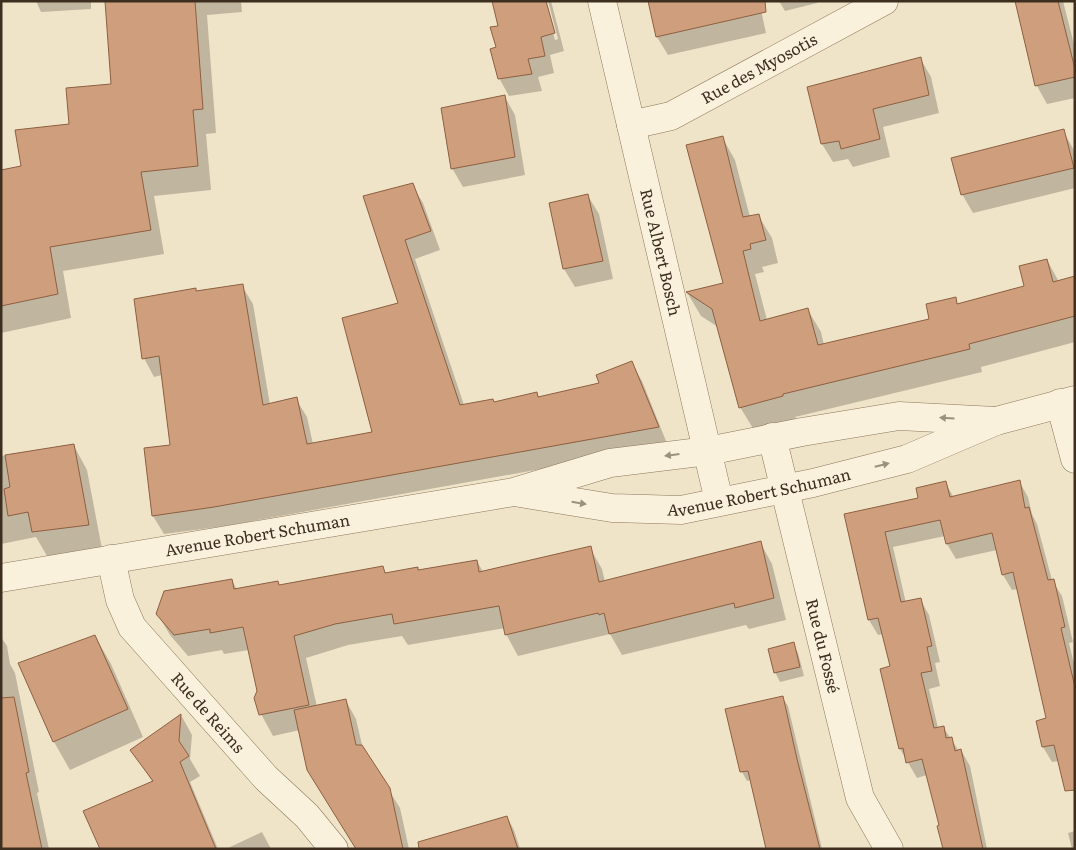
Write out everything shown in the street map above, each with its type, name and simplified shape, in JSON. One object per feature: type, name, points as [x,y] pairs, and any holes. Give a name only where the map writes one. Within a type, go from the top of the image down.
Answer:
[{"type":"street","name":"Rue Albert Bosch","points":[[602,1],[719,502]]},
{"type":"street","name":"Rue des Myosotis","points":[[631,125],[671,116],[884,1]]},
{"type":"street","name":"Avenue Robert Schuman","points":[[514,492],[612,508],[681,510],[813,483],[908,459],[996,421],[1068,401]]},
{"type":"street","points":[[1068,401],[1075,459]]},
{"type":"street","name":"Avenue Robert Schuman","points":[[1,578],[514,492],[610,463],[708,451],[772,437],[899,416],[996,421]]},
{"type":"street","name":"Rue du Fossé","points":[[772,437],[860,798],[889,849]]},
{"type":"street","name":"Rue de Reims","points":[[111,559],[120,600],[132,628],[266,778],[307,816],[334,849]]},
{"type":"building","points":[[105,1],[195,1],[203,109],[193,110],[198,166],[141,172],[151,230],[50,247],[58,294],[1,306],[1,170],[21,166],[15,130],[69,124],[66,88],[111,84]]},
{"type":"building","points":[[492,1],[546,1],[555,33],[541,37],[545,56],[528,59],[532,74],[498,79],[490,49],[496,47],[490,27],[498,26]]},
{"type":"building","points":[[648,1],[765,1],[766,12],[656,37]]},
{"type":"building","points":[[1015,1],[1058,1],[1075,69],[1075,77],[1035,86]]},
{"type":"building","points":[[921,57],[929,95],[873,109],[880,139],[841,149],[839,141],[821,144],[807,87]]},
{"type":"building","points":[[505,95],[515,157],[451,169],[441,108]]},
{"type":"building","points":[[1064,129],[1074,168],[961,195],[951,158]]},
{"type":"building","points":[[723,136],[743,217],[759,214],[766,240],[750,244],[751,249],[743,251],[760,321],[808,308],[818,345],[929,319],[926,304],[956,297],[957,304],[1024,286],[1019,266],[1047,259],[1053,282],[1075,276],[1075,316],[969,344],[970,349],[783,394],[783,396],[739,408],[712,309],[686,292],[723,283],[686,145]]},
{"type":"building","points":[[413,183],[431,231],[405,240],[460,405],[493,399],[494,402],[537,392],[538,397],[599,383],[596,375],[632,361],[659,427],[214,507],[152,516],[144,448],[170,445],[159,356],[142,359],[134,299],[196,288],[196,291],[243,284],[263,405],[297,397],[307,444],[372,432],[342,318],[398,303],[363,196]]},
{"type":"building","points":[[588,194],[603,261],[563,269],[549,203]]},
{"type":"building","points":[[74,444],[89,525],[32,532],[28,512],[8,516],[4,489],[10,487],[5,455]]},
{"type":"building","points":[[1020,480],[1025,508],[1029,507],[1048,580],[1054,579],[1065,627],[1061,628],[1075,687],[1075,790],[1065,791],[1054,745],[1042,747],[1036,721],[1046,718],[1013,572],[1002,575],[992,533],[946,544],[940,520],[885,532],[901,602],[921,598],[932,646],[927,647],[932,671],[921,673],[934,728],[944,726],[946,738],[952,737],[955,751],[961,749],[983,849],[943,849],[937,826],[939,825],[922,759],[906,763],[903,748],[899,749],[880,669],[890,666],[878,618],[868,620],[844,514],[918,498],[916,488],[946,481],[950,497]]},
{"type":"building","points":[[761,541],[774,598],[735,608],[734,603],[609,634],[604,613],[599,615],[598,613],[505,635],[499,606],[394,624],[392,614],[335,624],[294,636],[309,705],[259,715],[254,698],[257,691],[243,627],[210,633],[210,629],[174,635],[156,614],[164,591],[232,579],[234,589],[278,581],[279,585],[383,566],[385,573],[418,567],[418,570],[477,560],[479,572],[591,546],[599,582]]},
{"type":"building","points":[[95,635],[128,709],[53,742],[18,663]]},
{"type":"building","points":[[794,642],[800,667],[774,673],[768,649]]},
{"type":"building","points":[[783,696],[820,849],[766,849],[748,771],[740,772],[725,709]]},
{"type":"building","points":[[14,697],[29,772],[26,773],[42,849],[1,849],[1,698]]},
{"type":"building","points":[[346,699],[356,745],[362,745],[390,788],[403,849],[356,849],[307,770],[294,710]]},
{"type":"building","points":[[181,714],[179,741],[189,756],[180,762],[216,849],[100,849],[83,811],[153,781],[130,750]]},
{"type":"building","points":[[507,816],[518,849],[419,849],[418,842]]}]
